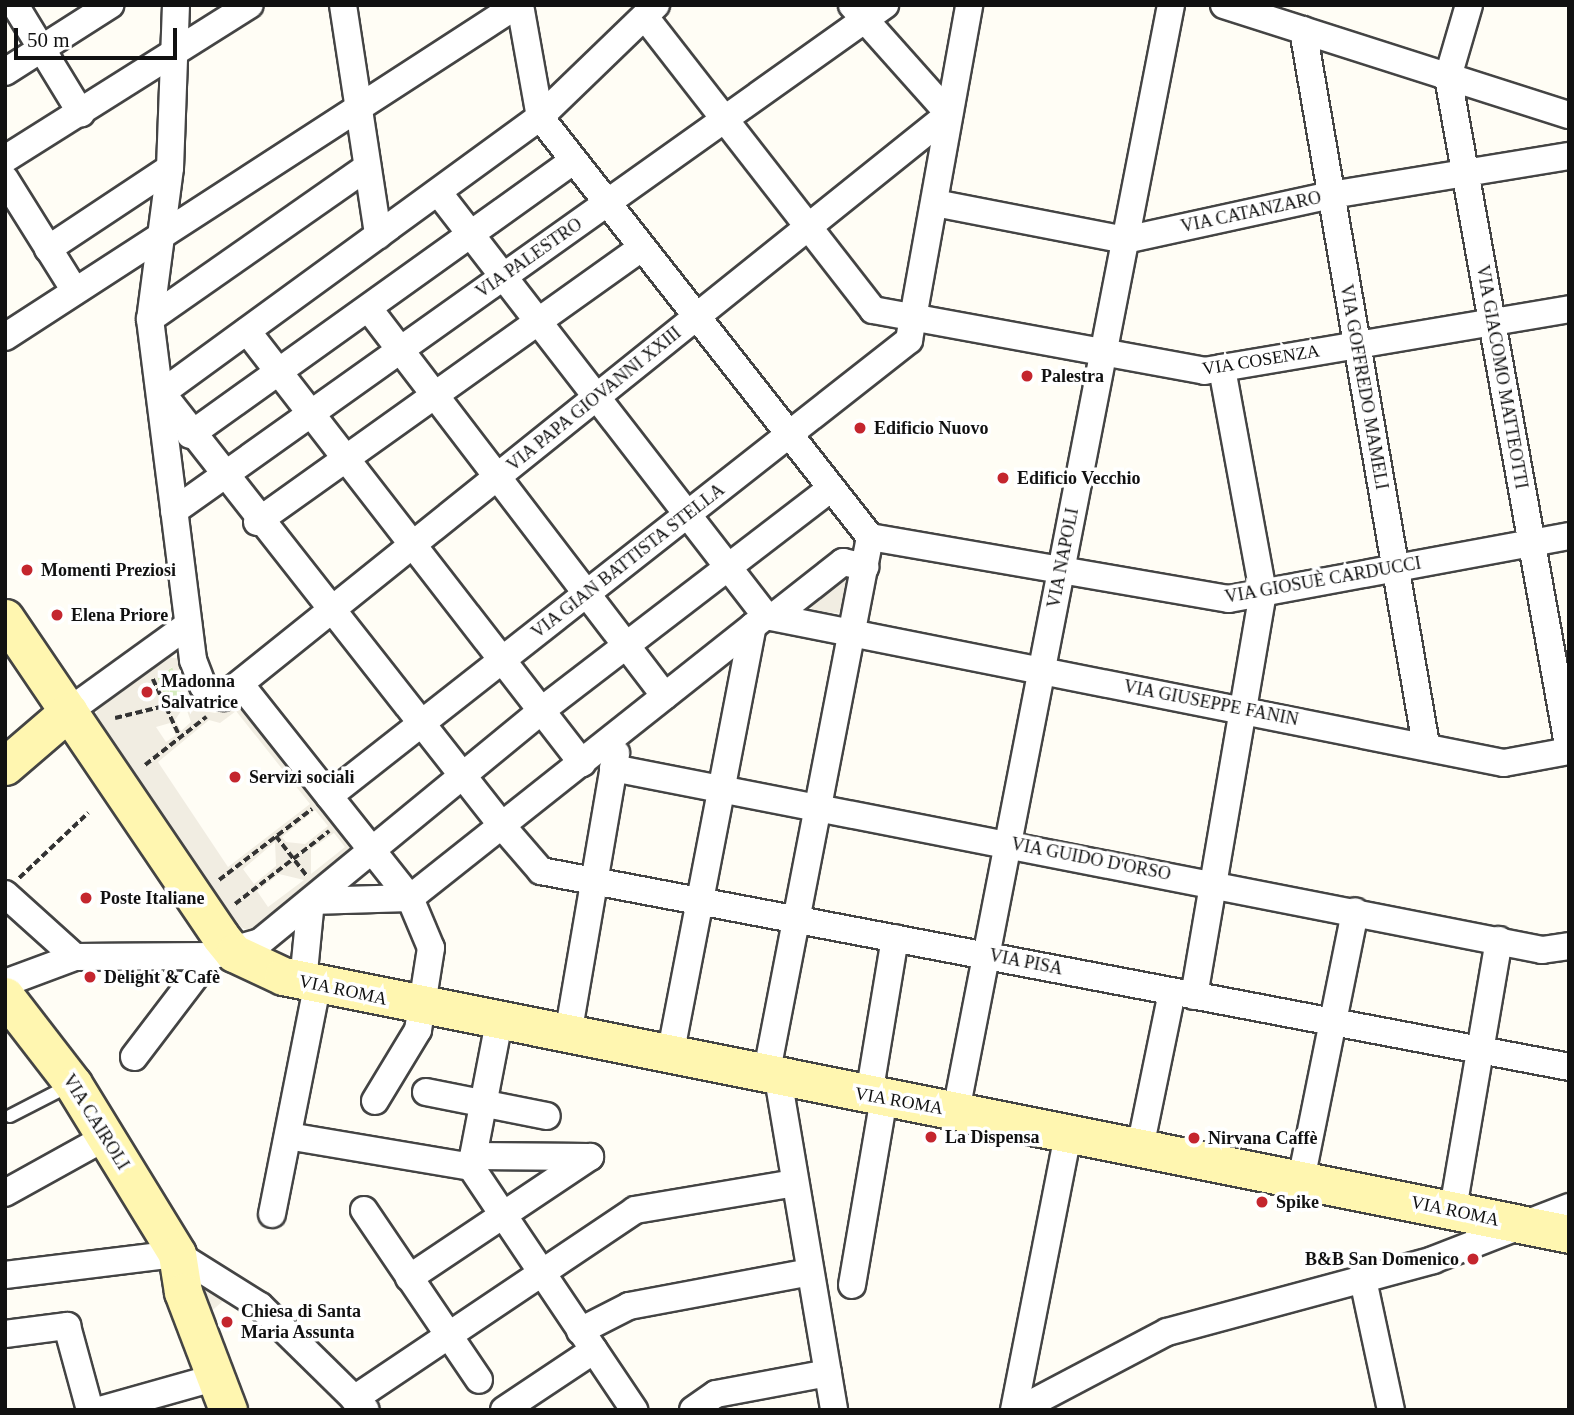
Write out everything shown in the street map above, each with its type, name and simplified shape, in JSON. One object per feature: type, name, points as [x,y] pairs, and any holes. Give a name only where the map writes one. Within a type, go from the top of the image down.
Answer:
[{"type":"street","points":[[15,5],[81,113]]},
{"type":"street","points":[[5,72],[110,5]]},
{"type":"street","points":[[176,5],[178,49],[165,233],[150,319],[162,393],[188,625],[197,673],[209,694],[223,698],[241,685],[323,801],[370,848],[410,898],[431,948],[423,1007],[405,1058],[375,1101]]},
{"type":"street","points":[[5,159],[250,5]]},
{"type":"street","points":[[343,5],[378,236]]},
{"type":"street","points":[[5,337],[518,5],[540,117],[604,204],[870,537],[796,920],[772,1077],[795,1182],[834,1410]]},
{"type":"street","name":"VIA GIAN BATTISTA STELLA","points":[[323,801],[909,340],[969,5]]},
{"type":"street","name":"VIA NAPOLI","points":[[956,1111],[1011,843],[1060,573],[1171,5]]},
{"type":"street","points":[[1224,5],[1569,115]]},
{"type":"street","name":"VIA GIACOMO MATTEOTTI","points":[[1469,5],[1448,78],[1569,751]]},
{"type":"street","points":[[867,10],[949,114]]},
{"type":"street","name":"VIA PALESTRO","points":[[174,511],[724,119],[867,10]]},
{"type":"street","points":[[162,393],[540,117],[651,11]]},
{"type":"street","name":"VIA COSENZA","points":[[651,11],[724,119],[873,310],[1204,370],[1569,309]]},
{"type":"street","name":"VIA GOFFREDO MAMELI","points":[[1303,30],[1426,745]]},
{"type":"street","name":"VIA PAPA GIOVANNI XXIII","points":[[241,685],[949,114]]},
{"type":"street","name":"VIA CATANZARO","points":[[935,202],[1125,240],[1331,195],[1569,156]]},
{"type":"street","points":[[190,435],[573,161]]},
{"type":"street","points":[[150,319],[367,167]]},
{"type":"street","points":[[48,249],[170,168]]},
{"type":"street","points":[[5,179],[75,291]]},
{"type":"street","points":[[438,192],[687,515],[764,620]]},
{"type":"street","points":[[257,523],[640,249]]},
{"type":"street","points":[[369,309],[665,696]]},
{"type":"street","points":[[247,331],[582,763]]},
{"type":"street","points":[[1140,1148],[1213,883],[1263,592],[1222,368]]},
{"type":"street","name":"VIA PISA","points":[[162,393],[190,435],[257,523],[332,611],[461,775],[541,871],[1569,1067]]},
{"type":"street","points":[[7,997],[75,957],[223,954],[260,942],[311,891],[370,848],[542,710],[831,488]]},
{"type":"street","name":"VIA GIOSUÈ CARDUCCI","points":[[870,537],[1060,573],[1229,598],[1569,536]]},
{"type":"street","points":[[311,891],[410,898],[665,696],[843,562],[865,567]]},
{"type":"street","points":[[5,618],[69,711],[223,954]]},
{"type":"street","points":[[670,1056],[720,789],[764,620]]},
{"type":"street","name":"VIA GIUSEPPE FANIN","points":[[764,620],[853,632],[1426,745],[1504,763],[1569,751]]},
{"type":"street","points":[[5,766],[69,711],[188,625]]},
{"type":"street","points":[[568,1035],[595,881],[616,735]]},
{"type":"street","name":"VIA GUIDO D'ORSO","points":[[613,768],[818,809],[1011,843],[1542,950],[1569,946]]},
{"type":"street","points":[[9,889],[75,957]]},
{"type":"street","points":[[272,1214],[288,1136],[310,984],[311,891]]},
{"type":"street","points":[[1301,1180],[1355,911]]},
{"type":"street","points":[[852,1285],[895,938]]},
{"type":"street","points":[[1453,1209],[1499,940]]},
{"type":"street","points":[[134,1057],[223,954]]},
{"type":"street","name":"VIA ROMA","points":[[223,954],[310,984],[1569,1234]]},
{"type":"street","name":"VIA CAIROLI","points":[[7,997],[73,1083],[177,1255],[221,1394]]},
{"type":"street","points":[[499,1022],[472,1162],[502,1216],[634,1410]]},
{"type":"street","points":[[426,1092],[547,1116]]},
{"type":"street","points":[[1014,1410],[1068,1134]]},
{"type":"street","points":[[288,1136],[472,1162],[590,1157],[409,1278]]},
{"type":"street","points":[[5,1193],[106,1137]]},
{"type":"street","points":[[5,1275],[177,1255],[211,1270],[260,1306],[360,1404],[448,1335],[635,1210],[795,1182]]},
{"type":"street","points":[[1019,1410],[1167,1332],[1362,1275],[1450,1255],[1516,1224],[1569,1207]]},
{"type":"street","points":[[364,1210],[478,1380]]},
{"type":"street","points":[[504,1410],[629,1306],[810,1272]]},
{"type":"street","points":[[1362,1275],[1391,1410]]},
{"type":"street","points":[[5,1335],[66,1326],[90,1410]]},
{"type":"street","points":[[692,1410],[716,1394],[828,1373]]},
{"type":"street","points":[[100,1410],[221,1394]]},
{"type":"lane","points":[[10,1116],[73,1083]]},
{"type":"path","points":[[150,674],[180,737]]},
{"type":"path","points":[[114,718],[167,709],[187,700]]},
{"type":"path","points":[[145,765],[206,716]]},
{"type":"path","points":[[219,880],[323,801]]},
{"type":"path","points":[[9,889],[88,813]]},
{"type":"path","points":[[235,904],[334,827]]},
{"type":"path","points":[[276,836],[311,891]]},
{"type":"green space","points":[[173,667],[183,697],[178,700],[166,699],[157,677]]},
{"type":"shaded area","points":[[841,576],[849,579],[844,613],[813,612],[810,603]]},
{"type":"shaded area","points":[[168,657],[181,659],[199,710],[215,713],[241,705],[355,848],[253,933],[236,925],[96,714],[99,705]],"holes":[[[172,667],[183,696],[178,700],[166,699],[157,678]],[[185,705],[191,722],[181,731],[175,720]],[[236,711],[310,804],[228,867],[158,762],[209,720],[220,723]],[[170,723],[176,735],[166,742],[156,727]],[[315,810],[328,826],[305,844],[286,842],[282,837]],[[334,833],[345,847],[311,874],[311,849]],[[275,842],[276,866],[254,884],[243,869]],[[279,874],[304,880],[268,907],[257,891]]]},
{"type":"shaded area","points":[[205,1278],[231,1294],[200,1321],[194,1288]]},
{"type":"place","name":"Palestra","points":[[1027,376]]},
{"type":"place","name":"Edificio Nuovo","points":[[860,428]]},
{"type":"place","name":"Edificio Vecchio","points":[[1003,478]]},
{"type":"place","name":"Momenti Preziosi","points":[[27,570]]},
{"type":"place","name":"Elena Priore","points":[[57,615]]},
{"type":"place","name":"Madonna Salvatrice","points":[[147,692]]},
{"type":"place","name":"Servizi sociali","points":[[235,777]]},
{"type":"place","name":"Poste Italiane","points":[[86,898]]},
{"type":"place","name":"Delight & Cafè","points":[[90,977]]},
{"type":"place","name":"La Dispensa","points":[[931,1137]]},
{"type":"place","name":"Nirvana Caffè","points":[[1194,1138]]},
{"type":"place","name":"Spike","points":[[1262,1202]]},
{"type":"place","name":"B&B San Domenico","points":[[1473,1259]]},
{"type":"place","name":"Chiesa di Santa Maria Assunta","points":[[227,1322]]}]
